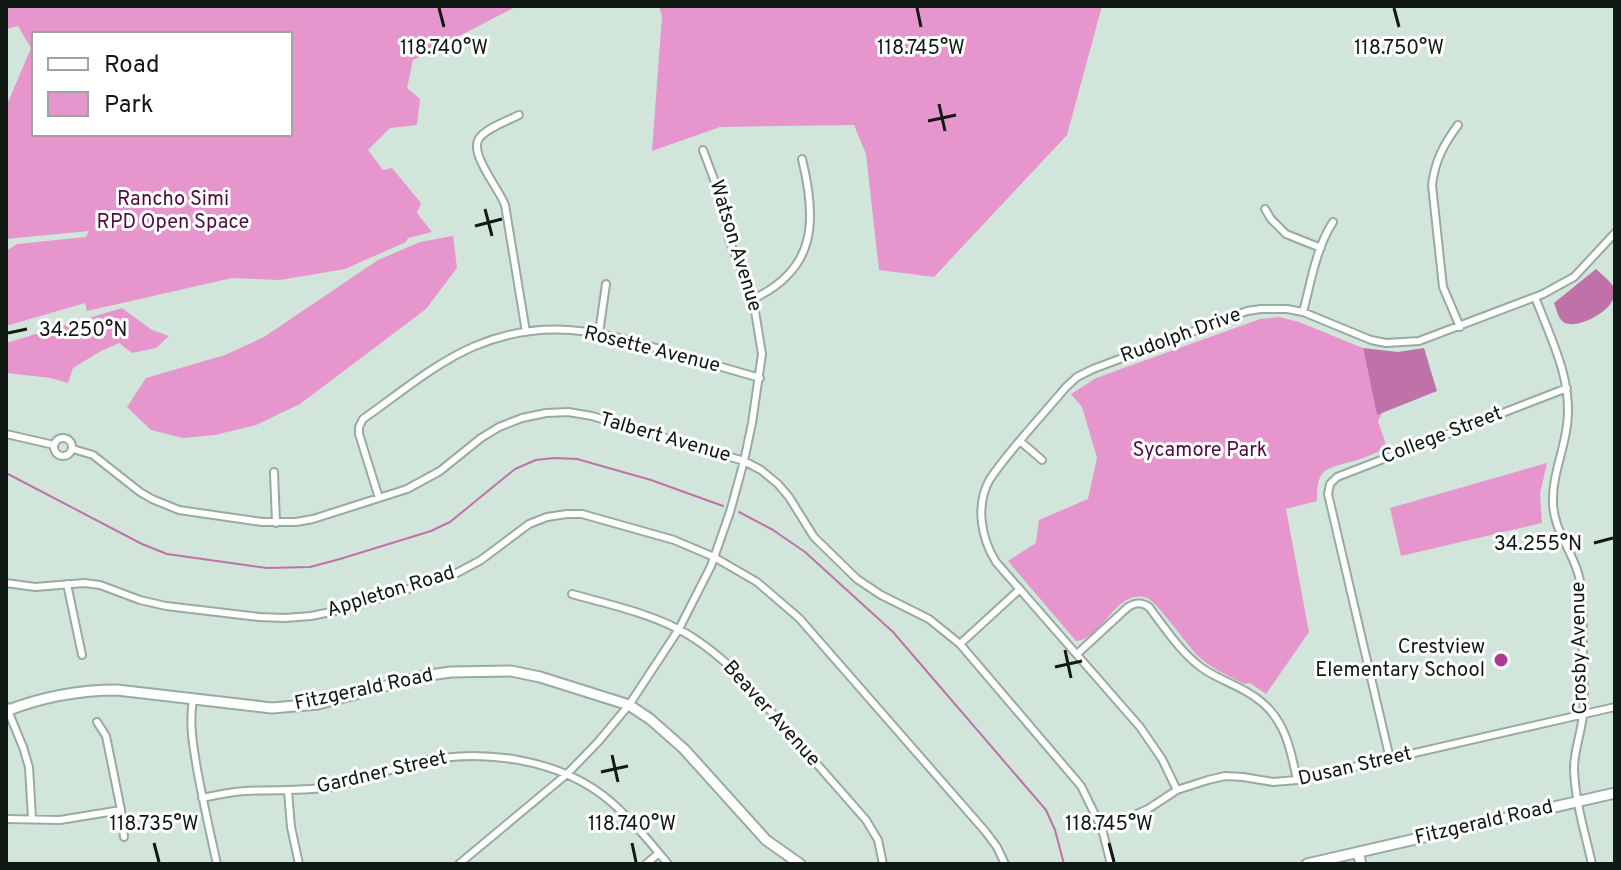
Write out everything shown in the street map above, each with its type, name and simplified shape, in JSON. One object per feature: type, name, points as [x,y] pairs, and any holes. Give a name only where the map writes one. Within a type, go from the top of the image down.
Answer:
[{"type":"main road","name":"Fitzgerald Road","points":[[7,709],[51,696],[94,690],[272,708],[297,707],[423,676],[511,671],[629,705],[672,737],[750,825],[777,850],[800,864]]},
{"type":"main road","name":"Fitzgerald Road","points":[[1307,864],[1615,793]]},
{"type":"main road","points":[[1358,852],[1361,864]]},
{"type":"street","points":[[519,115],[483,133],[476,147],[479,159],[505,205],[526,332]]},
{"type":"street","points":[[1458,125],[1439,154],[1432,185],[1443,287],[1460,327]]},
{"type":"street","name":"Watson Avenue","points":[[459,864],[567,774],[629,705],[679,629],[714,557],[730,512],[744,461],[762,354],[753,299],[730,242],[721,198],[703,150]]},
{"type":"street","points":[[753,299],[769,292],[785,279],[808,244],[810,215],[802,159]]},
{"type":"street","points":[[1265,209],[1286,234],[1321,248]]},
{"type":"street","points":[[1303,312],[1321,248],[1333,222]]},
{"type":"street","name":"Rudolph Drive","points":[[1177,790],[1149,738],[988,550],[981,521],[982,506],[990,480],[1020,441],[1077,377],[1247,311],[1274,308],[1303,312],[1359,337],[1386,343],[1419,341],[1559,287],[1574,277],[1615,233]]},
{"type":"street","points":[[599,333],[606,284]]},
{"type":"street","name":"Crosby Avenue","points":[[1535,297],[1563,368],[1569,404],[1553,503],[1556,523],[1574,559],[1581,585],[1583,714],[1574,759],[1578,801],[1592,864]]},
{"type":"street","name":"Rosette Avenue","points":[[379,498],[359,434],[363,419],[457,355],[489,341],[526,332],[560,329],[599,333],[760,378]]},
{"type":"street","name":"College Street","points":[[1390,759],[1328,494],[1330,484],[1337,477],[1567,388]]},
{"type":"street","name":"Talbert Avenue","points":[[73,449],[93,455],[140,492],[167,506],[193,513],[276,523],[313,519],[407,489],[428,479],[499,427],[546,413],[568,412],[592,416],[744,461],[778,484],[814,537],[857,579],[929,619],[960,644],[1073,775],[1102,829],[1111,864]]},
{"type":"street","points":[[6,434],[54,445]]},
{"type":"street","points":[[65,438],[71,441],[73,449],[63,457],[55,452],[54,445],[57,440],[65,438]]},
{"type":"street","points":[[1020,441],[1042,460]]},
{"type":"street","points":[[274,472],[276,523]]},
{"type":"street","name":"Appleton Road","points":[[6,583],[35,587],[84,583],[166,606],[259,617],[311,616],[345,609],[453,575],[481,560],[529,524],[547,517],[567,514],[596,517],[674,540],[714,557],[757,582],[799,618],[985,831],[1005,864]]},
{"type":"street","points":[[67,584],[82,655]]},
{"type":"street","points":[[960,644],[1020,589]]},
{"type":"street","name":"Beaver Avenue","points":[[572,594],[647,616],[679,629],[738,674],[866,820],[878,840],[883,864]]},
{"type":"street","points":[[1077,654],[1128,607],[1139,603],[1149,607],[1199,666],[1266,705],[1289,741],[1297,780]]},
{"type":"street","points":[[193,699],[191,732],[217,864]]},
{"type":"street","name":"Dusan Street","points":[[1102,829],[1148,809],[1177,790],[1208,780],[1225,776],[1273,782],[1297,780],[1615,707]]},
{"type":"street","points":[[7,709],[29,767],[32,818]]},
{"type":"street","points":[[97,722],[106,736],[124,837]]},
{"type":"street","name":"Gardner Street","points":[[202,798],[242,791],[288,791],[337,786],[415,763],[457,756],[514,759],[567,774],[609,800],[628,817],[668,864]]},
{"type":"street","points":[[288,791],[299,864]]},
{"type":"street","points":[[6,819],[60,820],[121,810]]},
{"type":"street","points":[[646,864],[659,853]]},
{"type":"green space","name":"Rancho Simi RPD Open Space","points":[[6,6],[517,6],[413,60],[407,88],[420,99],[417,125],[390,128],[368,150],[383,170],[392,168],[421,203],[417,213],[432,232],[408,238],[406,242],[345,269],[280,280],[232,278],[87,311],[85,303],[6,326],[6,251],[17,244],[86,237],[89,231],[6,239],[6,107],[31,48],[18,26],[6,29]]},
{"type":"green space","points":[[659,6],[1102,6],[1067,135],[934,277],[879,270],[866,154],[854,125],[720,127],[652,151],[662,16]]},
{"type":"green space","points":[[453,236],[457,268],[426,309],[300,404],[256,425],[215,435],[183,438],[151,430],[127,407],[146,378],[225,355],[264,337],[378,260],[420,242]]},
{"type":"green space","points":[[122,308],[152,330],[169,336],[156,348],[132,353],[119,343],[101,351],[73,368],[68,383],[6,373],[6,343]]},
{"type":"green space","name":"Sycamore Park","points":[[1279,317],[1363,348],[1377,414],[1382,413],[1378,421],[1387,448],[1323,472],[1318,483],[1317,501],[1286,509],[1309,632],[1266,694],[1201,659],[1147,598],[1127,600],[1094,632],[1076,641],[1008,561],[1036,543],[1039,520],[1088,499],[1097,458],[1082,407],[1071,394],[1096,378],[1260,319]]},
{"type":"green space","points":[[1547,463],[1540,494],[1542,523],[1401,556],[1390,508]]},
{"type":"shaded area","points":[[1596,269],[1614,288],[1611,304],[1586,321],[1568,324],[1562,321],[1554,303]]},
{"type":"shaded area","points":[[1363,348],[1398,352],[1424,348],[1437,391],[1377,415]]},
{"type":"waterway","points":[[6,473],[167,554],[267,568],[310,567],[431,531],[450,522],[515,469],[536,460],[577,459],[651,480],[723,506]]},
{"type":"waterway","points":[[739,512],[805,552],[893,632],[1046,810],[1064,864]]},
{"type":"place","name":"Crestview Elementary School","points":[[1501,660]]}]
